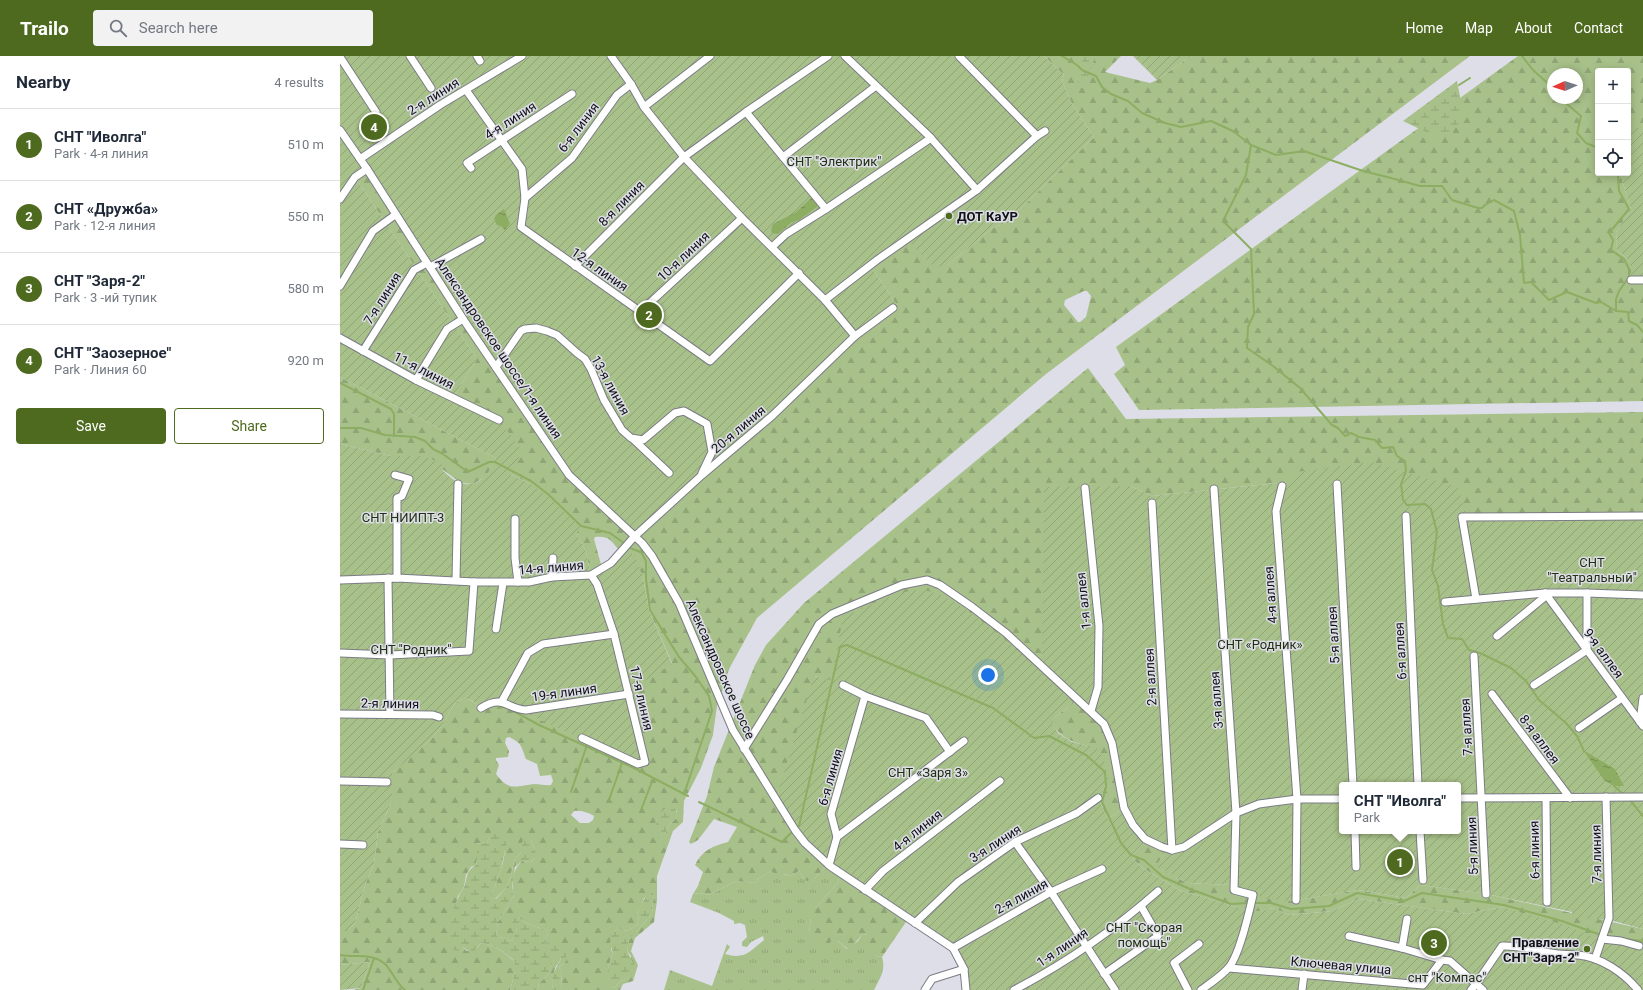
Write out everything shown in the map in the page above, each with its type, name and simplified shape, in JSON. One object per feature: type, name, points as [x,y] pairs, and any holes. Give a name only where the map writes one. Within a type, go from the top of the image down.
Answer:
[{"type":"street","points":[[410,56],[431,88]]},
{"type":"street","name":"2-я линия","points":[[360,159],[440,104],[522,56]]},
{"type":"street","points":[[611,56],[632,84],[644,107],[684,157],[742,218],[825,300],[855,336]]},
{"type":"street","points":[[644,107],[701,58],[710,56]]},
{"type":"street","name":"8-я линия","points":[[575,266],[684,157],[746,112],[828,56]]},
{"type":"street","points":[[845,56],[931,138],[977,190]]},
{"type":"street","points":[[959,56],[1037,136]]},
{"type":"street","points":[[340,57],[376,112]]},
{"type":"street","name":"6-я линия","points":[[525,198],[572,158],[617,95],[632,84]]},
{"type":"street","points":[[783,157],[876,86]]},
{"type":"street","name":"12-я линия","points":[[466,90],[522,169],[525,198],[521,228],[710,361],[799,274]]},
{"type":"street","name":"4-я линия","points":[[471,168],[467,163],[572,94]]},
{"type":"street","points":[[746,112],[826,209]]},
{"type":"street","points":[[340,130],[342,139],[360,159]]},
{"type":"street","points":[[825,300],[877,260],[977,190],[1037,136],[1045,131]]},
{"type":"street","points":[[772,247],[786,234],[826,209],[931,138]]},
{"type":"street","name":"Александровское шоссе/1-я линия","points":[[360,159],[463,319],[569,475],[634,537]]},
{"type":"street","points":[[340,199],[354,177],[367,169]]},
{"type":"street","points":[[340,286],[373,231],[395,215]]},
{"type":"street","name":"10-я линия","points":[[640,312],[742,218]]},
{"type":"street","name":"7-я линия","points":[[363,351],[414,270],[429,265],[481,239]]},
{"type":"street","points":[[1631,280],[1643,280]]},
{"type":"street","name":"20-я линия","points":[[634,537],[702,475],[772,416],[855,336],[893,308]]},
{"type":"street","points":[[416,380],[447,329],[463,319]]},
{"type":"street","name":"13-я линия","points":[[496,367],[521,331],[536,328],[557,335],[585,359],[591,369],[604,400],[622,430],[669,473]]},
{"type":"street","name":"11-я линия","points":[[340,338],[416,380],[498,420]]},
{"type":"street","points":[[633,439],[643,440],[675,413],[684,411],[694,416],[707,424],[712,452],[702,475]]},
{"type":"street","points":[[394,475],[409,479],[402,496],[397,498],[397,578]]},
{"type":"street","points":[[456,580],[458,484]]},
{"type":"street","name":"5-я аллея","points":[[1337,484],[1353,782]]},
{"type":"street","name":"4-я аллея","points":[[1282,486],[1276,511],[1297,799]]},
{"type":"street","name":"1-я аллея","points":[[1085,488],[1099,626],[1098,687],[1091,711]]},
{"type":"street","name":"3-я аллея","points":[[1214,489],[1236,814]]},
{"type":"street","name":"2-я аллея","points":[[1152,503],[1172,850]]},
{"type":"street","name":"6-я аллея","points":[[1406,516],[1418,782]]},
{"type":"street","points":[[1476,599],[1462,517],[1643,516]]},
{"type":"street","points":[[515,519],[515,558],[518,582]]},
{"type":"street","name":"14-я линия","points":[[340,580],[397,578],[477,582],[529,582],[552,576],[591,575],[611,563],[634,537]]},
{"type":"street","name":"Александровское шоссе","points":[[634,537],[642,543],[652,556],[679,602],[711,674],[725,713],[744,749],[793,828],[805,843],[829,865],[952,948],[964,969],[966,990]]},
{"type":"street","points":[[552,576],[553,558]]},
{"type":"street","name":"17-я линия","points":[[582,738],[638,764],[646,764],[614,634],[597,584],[591,575]]},
{"type":"street","points":[[388,578],[390,714]]},
{"type":"street","points":[[744,749],[820,624],[832,614],[902,585],[926,580],[940,585],[1006,633],[1104,724],[1112,742],[1124,808],[1133,825],[1145,839],[1172,850],[1184,847],[1236,814],[1259,804],[1297,799],[1339,799]]},
{"type":"street","points":[[340,653],[390,655],[469,651],[477,582]]},
{"type":"street","points":[[496,629],[503,582]]},
{"type":"street","points":[[1445,602],[1587,592],[1643,595]]},
{"type":"street","points":[[1534,685],[1587,650],[1587,592]]},
{"type":"street","points":[[1497,636],[1546,594]]},
{"type":"street","name":"9-я аллея","points":[[1546,594],[1642,724]]},
{"type":"street","points":[[481,708],[494,702],[502,701],[528,653],[543,644],[614,634]]},
{"type":"street","name":"7-я аллея","points":[[1474,656],[1482,797]]},
{"type":"street","points":[[843,685],[865,696],[926,718],[950,752]]},
{"type":"street","name":"19-я линия","points":[[502,701],[519,709],[526,710],[629,694]]},
{"type":"street","name":"8-я аллея","points":[[1492,694],[1570,798]]},
{"type":"street","name":"6-я линия","points":[[837,837],[831,814],[865,696]]},
{"type":"street","points":[[1579,728],[1622,698]]},
{"type":"street","points":[[1642,724],[1643,698]]},
{"type":"street","name":"2-я линия","points":[[340,714],[433,715],[439,717]]},
{"type":"street","points":[[829,865],[837,837],[964,741]]},
{"type":"street","points":[[340,781],[387,782]]},
{"type":"street","name":"4-я линия","points":[[865,890],[883,871],[986,791],[1000,782]]},
{"type":"street","name":"5-я линия","points":[[1482,797],[1486,894]]},
{"type":"street","name":"7-я линия","points":[[1595,959],[1603,937],[1609,911],[1606,797]]},
{"type":"street","points":[[1461,798],[1643,797]]},
{"type":"street","name":"3-я линия","points":[[915,923],[958,882],[1015,842],[1077,813],[1098,798]]},
{"type":"street","name":"6-я линия","points":[[1546,798],[1547,902]]},
{"type":"street","points":[[1296,900],[1297,799]]},
{"type":"street","points":[[1202,990],[1229,968],[1234,960],[1253,895],[1234,890],[1236,814]]},
{"type":"street","points":[[1355,834],[1356,867]]},
{"type":"street","points":[[1420,834],[1423,880]]},
{"type":"street","points":[[1015,842],[1051,892],[1115,990]]},
{"type":"street","points":[[340,844],[363,845]]},
{"type":"street","name":"2-я линия","points":[[952,948],[1051,892],[1102,869]]},
{"type":"street","name":"1-я линия","points":[[1014,990],[1045,974],[1086,947],[1141,906],[1158,891]]},
{"type":"street","points":[[1104,974],[1158,936],[1141,906]]},
{"type":"street","points":[[1402,948],[1407,919]]},
{"type":"street","points":[[1349,936],[1402,948],[1450,962],[1483,990]]},
{"type":"street","points":[[1603,937],[1639,946]]},
{"type":"street","points":[[1188,990],[1174,963],[1199,944]]},
{"type":"street","points":[[1471,990],[1502,946],[1511,945],[1561,955],[1577,954],[1595,959],[1618,971],[1633,988]]},
{"type":"street","name":"Ключевая улица","points":[[1229,968],[1304,974],[1421,988],[1442,960]]},
{"type":"street","points":[[925,990],[932,979],[964,969]]},
{"type":"street","points":[[1302,990],[1304,974]]},
{"type":"green space","points":[[340,56],[611,56],[613,59],[617,56],[1044,56],[1064,75],[1062,81],[1072,104],[1094,137],[1006,223],[992,228],[948,265],[934,267],[906,239],[870,265],[897,305],[854,337],[634,537],[567,472],[367,170],[355,177],[477,359],[453,398],[499,420],[522,450],[511,475],[529,483],[548,496],[579,527],[577,534],[586,552],[591,575],[625,548],[635,557],[643,577],[649,610],[672,664],[629,691],[645,762],[638,764],[527,714],[525,710],[502,701],[481,708],[473,701],[468,699],[462,699],[456,703],[432,738],[394,771],[392,775],[392,801],[378,832],[374,864],[365,885],[355,923],[347,931],[340,931],[340,444],[391,456],[424,456],[441,463],[443,471],[454,480],[467,484],[473,484],[483,478],[491,469],[496,458],[340,377]]},
{"type":"green space","points":[[1044,56],[1121,56],[1105,72],[1150,83],[1157,80],[1191,56],[1470,56],[1046,374],[757,618],[729,669],[721,695],[718,698],[713,735],[701,768],[684,801],[683,822],[673,831],[657,876],[657,901],[654,922],[635,938],[631,951],[638,965],[633,981],[623,984],[620,990],[561,990],[562,973],[559,967],[566,961],[545,944],[544,940],[548,934],[548,931],[526,923],[518,917],[515,925],[517,930],[512,941],[497,936],[497,922],[514,896],[513,877],[516,868],[522,861],[531,862],[535,858],[535,850],[531,840],[514,861],[510,879],[505,889],[495,899],[492,898],[504,857],[505,842],[503,835],[490,837],[487,842],[477,844],[476,865],[471,867],[466,875],[464,887],[458,896],[451,926],[452,932],[462,947],[467,951],[477,948],[481,943],[491,945],[515,962],[515,972],[510,990],[353,990],[361,988],[370,962],[340,965],[340,931],[349,929],[355,923],[365,885],[374,864],[378,832],[392,801],[392,775],[394,771],[432,738],[456,703],[462,699],[467,699],[481,708],[494,702],[525,710],[528,714],[582,738],[629,691],[672,663],[649,610],[643,577],[621,549],[618,549],[606,538],[595,537],[594,539],[602,568],[591,575],[586,552],[577,534],[529,483],[511,475],[513,467],[453,398],[477,359],[355,177],[367,169],[854,337],[897,305],[870,265],[906,239],[948,265],[992,228],[1006,223],[1094,137],[1072,104],[1062,81],[1064,75]],"holes":[[[1087,291],[1091,296],[1086,317],[1078,322],[1064,305],[1065,300]],[[509,737],[519,743],[526,759],[537,764],[540,776],[551,775],[553,781],[551,785],[535,784],[509,786],[501,780],[496,774],[499,765],[496,758],[508,757],[509,751],[505,743],[506,738]],[[665,809],[675,809],[677,811],[677,817],[669,825],[665,834],[656,832],[655,825],[660,814]],[[574,811],[579,811],[587,812],[594,816],[593,820],[589,823],[580,823],[571,815]],[[654,892],[652,914],[629,940],[627,951],[631,956],[629,977],[620,982],[614,988],[611,987],[608,968],[613,953],[611,950],[614,931],[622,928],[625,931],[637,925],[639,922],[637,912],[642,905],[644,898]]]},
{"type":"green space","points":[[1084,56],[1095,56],[1088,82],[1085,84],[1079,84],[1078,74]]},
{"type":"green space","points":[[1133,56],[1191,56],[1157,80]]},
{"type":"green space","points":[[1518,56],[1643,56],[1643,128],[1631,130],[1631,68],[1595,68],[1595,176],[1621,176],[1631,210],[1616,232],[1617,250],[1631,262],[1643,280],[1643,401],[1139,410],[1114,374],[1125,365],[1116,347]]},
{"type":"green space","points":[[1457,81],[1463,112],[1460,122],[1450,133],[1440,136],[1426,132],[1403,121]]},
{"type":"green space","points":[[1631,128],[1643,128],[1643,280],[1631,280],[1631,262],[1617,250],[1616,232],[1631,210],[1621,176],[1631,176]]},
{"type":"green space","points":[[1088,368],[1126,419],[1643,412],[1643,516],[1598,517],[1557,522],[1530,517],[1467,517],[1287,482],[1152,496],[1130,486],[1104,724],[1124,808],[1108,819],[1100,802],[1105,785],[1088,746],[1066,738],[1058,732],[1050,722],[1074,703],[831,681],[815,676],[828,865],[815,878],[807,881],[799,871],[791,876],[784,874],[777,875],[771,871],[758,879],[756,883],[736,881],[709,895],[700,893],[693,894],[698,886],[703,872],[695,865],[698,860],[708,849],[728,842],[737,827],[714,819],[698,840],[691,844],[689,842],[707,796],[714,767],[755,665],[766,645],[804,603]]},
{"type":"green space","points":[[340,377],[496,458],[493,466],[485,477],[473,484],[461,483],[424,456],[391,456],[340,444]]},
{"type":"green space","points":[[1371,462],[1458,487],[1467,517],[1530,517],[1557,522],[1598,517],[1643,516],[1643,929],[1610,920],[1573,918],[1572,912],[1487,894],[1420,885],[1406,898],[1358,890],[1292,901],[1268,899],[1232,885],[1187,883],[1155,866],[1164,855],[1160,851],[1161,847],[1147,840],[1133,854],[1134,860],[1141,867],[1179,890],[1254,912],[1273,908],[1289,915],[1332,911],[1359,899],[1466,914],[1502,907],[1561,924],[1602,940],[1621,941],[1643,948],[1643,990],[965,990],[966,980],[952,948],[820,858],[775,801],[814,676],[831,680],[843,617],[892,596],[921,590],[938,594],[957,604],[979,619],[1023,655],[1074,703],[1056,716],[1051,722],[1059,734],[1072,742],[1097,748],[1103,757],[1109,783],[1105,785],[1100,802],[1108,819],[1124,808],[1112,743],[1104,724],[1042,666],[1044,487],[1130,486],[1152,496],[1287,482],[1296,472]]},
{"type":"green space","points":[[671,807],[676,810],[677,817],[669,825],[665,834],[659,839],[655,830],[656,820],[662,811]]},
{"type":"green space","points":[[496,829],[501,834],[510,835],[511,841],[506,845],[501,870],[492,894],[492,898],[496,899],[505,889],[510,879],[514,861],[522,851],[522,842],[525,837],[531,840],[535,850],[535,858],[531,862],[522,861],[515,867],[512,886],[514,896],[497,922],[497,936],[512,941],[517,930],[512,923],[514,918],[518,917],[526,923],[548,931],[548,934],[544,940],[545,944],[553,940],[560,943],[566,954],[566,961],[559,967],[562,973],[561,990],[553,990],[552,985],[554,973],[561,959],[556,955],[547,976],[539,983],[538,990],[510,990],[515,972],[515,962],[507,955],[495,947],[481,943],[472,953],[462,947],[458,951],[454,950],[448,941],[452,914],[456,903],[469,871],[476,865],[477,844],[487,842],[491,832]]},
{"type":"green space","points":[[1147,840],[1161,847],[1164,855],[1156,866],[1187,883],[1232,885],[1292,901],[1358,890],[1406,898],[1420,885],[1487,894],[1643,929],[1643,948],[1621,941],[1602,940],[1502,907],[1466,914],[1359,899],[1332,911],[1289,915],[1273,908],[1255,912],[1250,911],[1179,890],[1141,867],[1134,860],[1133,854]]},
{"type":"green space","points":[[828,865],[841,874],[837,884],[816,907],[811,918],[809,933],[831,941],[838,941],[847,949],[858,941],[862,935],[868,934],[876,956],[882,957],[883,962],[882,974],[874,990],[664,990],[670,970],[712,986],[727,944],[730,947],[725,954],[738,956],[751,951],[764,940],[763,936],[751,942],[747,947],[742,946],[742,942],[747,937],[745,925],[740,923],[734,924],[734,921],[719,913],[690,902],[693,894],[700,893],[709,895],[736,881],[756,883],[758,879],[771,871],[791,876],[799,871],[804,879],[815,878]]},
{"type":"green space","points":[[841,874],[908,919],[882,957],[876,956],[869,952],[867,947],[868,934],[862,935],[849,950],[838,941],[831,941],[827,948],[820,949],[809,933],[811,918],[808,909],[816,907],[837,884]]},
{"type":"green space","points":[[649,892],[654,892],[652,914],[629,940],[627,951],[634,964],[633,973],[614,988],[610,987],[610,984],[606,983],[608,968],[613,953],[610,944],[611,936],[614,931],[622,928],[625,931],[637,925],[639,919],[637,912]]},
{"type":"green space","points":[[556,954],[561,959],[555,968],[552,981],[553,990],[538,990],[539,983],[547,976]]},
{"type":"green space","points":[[370,962],[361,988],[340,990],[340,965]]},
{"type":"water","points":[[811,198],[814,198],[818,205],[817,207],[799,220],[792,222],[778,234],[772,233],[771,230],[773,224],[796,212]]},
{"type":"water","points":[[504,209],[510,224],[505,230],[501,226],[497,225],[494,219],[496,215]]},
{"type":"water","points":[[1583,750],[1615,769],[1624,786],[1614,786],[1604,780]]},
{"type":"waterway","points":[[1062,56],[1077,65],[1082,70],[1096,76],[1102,87],[1111,94],[1128,101],[1142,113],[1165,123],[1181,127],[1211,121],[1233,131],[1251,145],[1276,155],[1304,151],[1363,171],[1420,186],[1442,186],[1452,200],[1478,208],[1482,208],[1494,200],[1514,211],[1520,235],[1524,283],[1531,282],[1549,300],[1567,292],[1596,303],[1601,302],[1616,311],[1628,312],[1629,321],[1637,325],[1643,332]]},
{"type":"waterway","points":[[1522,56],[1533,70],[1547,83]]},
{"type":"waterway","points":[[1459,85],[1470,78]]},
{"type":"waterway","points":[[1567,104],[1581,116],[1577,133],[1586,143],[1595,147]]},
{"type":"waterway","points":[[1251,145],[1246,175],[1223,221],[1251,249],[1254,314],[1248,327],[1247,348],[1273,366],[1300,388],[1332,425],[1338,428],[1345,436],[1351,433],[1359,437],[1375,440],[1382,448],[1393,447],[1397,456],[1405,461],[1406,471],[1401,484],[1403,500],[1407,505],[1425,504],[1431,509],[1437,532],[1432,570],[1438,586],[1443,624],[1448,638],[1462,639],[1469,650],[1480,653],[1511,668],[1526,681],[1539,700],[1566,723],[1577,736],[1584,751]]},
{"type":"waterway","points":[[1616,311],[1616,299],[1619,291],[1629,277],[1629,269],[1624,259],[1611,250],[1613,240],[1609,233],[1629,209],[1619,191],[1618,176]]},
{"type":"waterway","points":[[340,383],[391,409],[394,414],[394,436]]},
{"type":"waterway","points":[[340,428],[361,428],[385,435],[415,437],[425,441],[433,449],[443,454],[465,470],[470,471],[489,462],[495,462],[531,481],[549,495],[581,526],[610,533],[632,549],[641,552],[646,561],[646,579],[650,610],[679,657],[696,677],[709,696],[712,711],[684,794]]},
{"type":"waterway","points":[[797,828],[799,826],[840,647],[847,645],[993,708],[1034,738],[1049,736],[1086,755],[1105,772],[1106,787],[1102,802],[1121,843],[1131,855],[1144,860],[1163,877],[1190,889],[1231,904],[1248,903]]},
{"type":"waterway","points":[[498,708],[504,707]]},
{"type":"waterway","points":[[510,709],[539,725],[634,768],[688,796]]},
{"type":"waterway","points":[[571,792],[587,745]]},
{"type":"waterway","points":[[609,800],[622,763]]},
{"type":"waterway","points":[[641,810],[653,779]]},
{"type":"waterway","points":[[1614,784],[1614,786],[1624,795]]},
{"type":"waterway","points":[[1629,799],[1643,816]]},
{"type":"waterway","points":[[699,802],[782,842],[793,831]]},
{"type":"waterway","points":[[1253,903],[1271,903],[1291,909],[1329,906],[1357,893],[1404,901],[1422,893],[1504,905],[1562,921],[1601,935]]},
{"type":"waterway","points":[[1625,939],[1643,941]]},
{"type":"waterway","points":[[340,955],[376,958],[386,965],[405,990]]},
{"type":"waterway","points":[[363,990],[374,958]]},
{"type":"place","name":"СНТ \"Заозерное\"","points":[[374,127]]},
{"type":"place","name":"ДОТ КаУР","points":[[949,216]]},
{"type":"place","name":"СНТ «Дружба»","points":[[649,315]]},
{"type":"place","name":"СНТ \"Иволга\"","points":[[1400,862]]},
{"type":"place","name":"СНТ \"Заря-2\"","points":[[1434,943]]},
{"type":"place","name":"Правление СНТ\"Заря-2\"","points":[[1587,949]]},
{"type":"park label","name":"СНТ \"Электрик\"","points":[[834,161]]},
{"type":"park label","name":"СНТ НИИПТ-3","points":[[403,517]]},
{"type":"park label","name":"СНТ \"Театральный\"","points":[[1592,570]]},
{"type":"park label","name":"СНТ «Родник»","points":[[1260,644]]},
{"type":"park label","name":"СНТ ''Родник''","points":[[411,649]]},
{"type":"park label","name":"СНТ «Заря 3»","points":[[928,772]]},
{"type":"park label","name":"СНТ \"Скорая помощь\"","points":[[1144,934]]},
{"type":"park label","name":"снт \"Компас\"","points":[[1447,977]]}]
